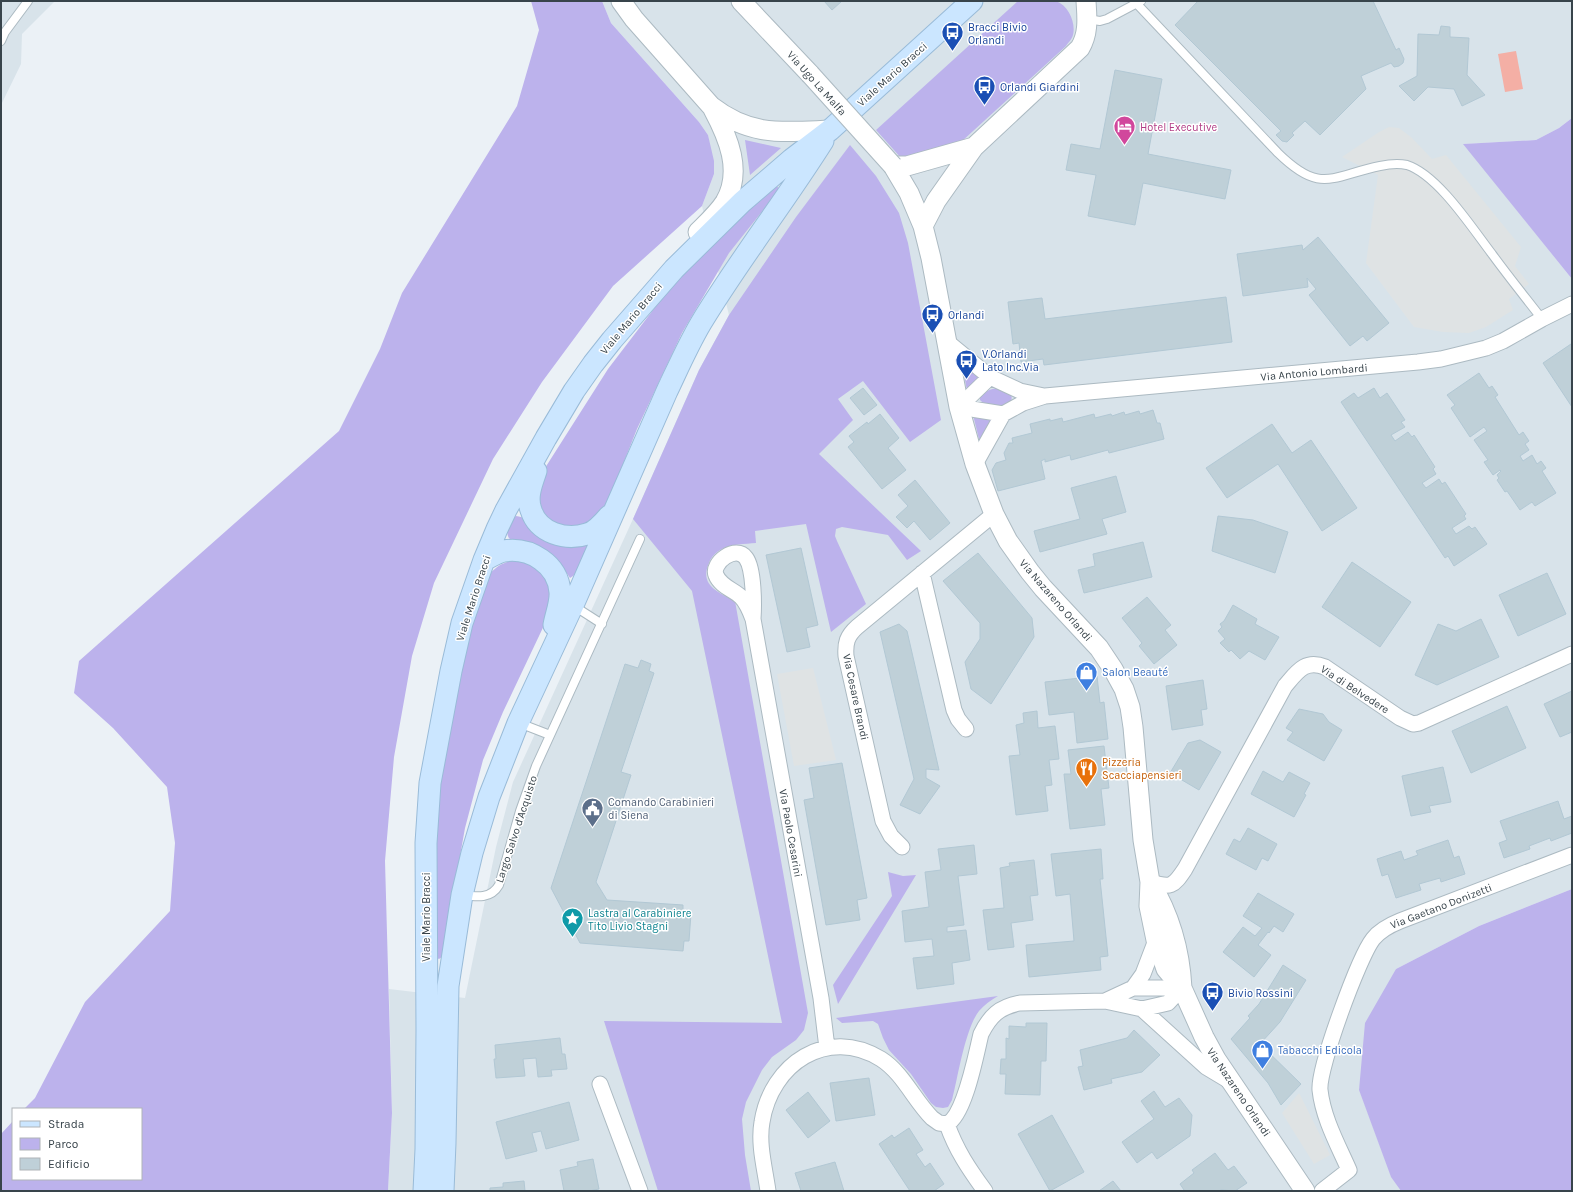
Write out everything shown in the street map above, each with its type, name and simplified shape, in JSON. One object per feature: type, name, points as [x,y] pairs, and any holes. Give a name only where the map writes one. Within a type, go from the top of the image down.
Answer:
[{"type":"main road","name":"Viale Mario Bracci","points":[[424,1191],[426,1149],[427,1030],[426,843],[430,783],[451,671],[462,623],[484,560],[506,510],[574,391],[612,340],[674,269],[742,202],[792,159],[830,130],[972,1]]},
{"type":"main road","name":"Viale Mario Bracci","points":[[443,1191],[446,1143],[448,986],[462,895],[472,854],[489,797],[518,723],[573,605],[667,391],[701,324],[757,237],[801,176],[830,130]]},
{"type":"main road","points":[[574,391],[537,467],[529,498],[531,510],[538,524],[549,532],[559,536],[588,534],[615,510]]},
{"type":"main road","points":[[484,560],[499,553],[515,551],[536,556],[547,563],[553,570],[558,581],[560,600],[545,664]]},
{"type":"street","name":"Via Ugo La Malfa","points":[[622,1],[634,19],[711,106],[730,147],[732,168],[731,186],[724,203],[690,241],[674,269]]},
{"type":"street","name":"Via Ugo La Malfa","points":[[741,1],[810,74],[893,166]]},
{"type":"street","points":[[923,226],[936,202],[974,147],[1080,48],[1086,36],[1086,10],[1076,1]]},
{"type":"street","name":"Via Ugo La Malfa","points":[[711,106],[732,120],[745,126],[758,129],[782,132],[830,130]]},
{"type":"street","points":[[893,166],[907,166],[974,147]]},
{"type":"street","name":"Via Nazareno Orlandi","points":[[893,166],[909,193],[923,226],[931,258],[945,340],[959,406],[975,464],[994,514],[1008,541],[1030,572],[1099,648],[1124,689],[1130,707],[1133,727],[1143,840],[1150,882],[1149,906],[1156,940],[1166,969],[1182,988],[1210,1050],[1305,1191]]},
{"type":"street","name":"Via Antonio Lombardi","points":[[1003,414],[1023,403],[1045,396],[1402,364],[1441,359],[1486,348],[1503,341],[1572,304]]},
{"type":"street","name":"Via Antonio Lombardi","points":[[945,340],[990,377],[1020,391],[1045,396]]},
{"type":"street","points":[[959,406],[990,377]]},
{"type":"street","points":[[959,406],[1003,414],[975,464]]},
{"type":"street","name":"Via Cesare Brandi","points":[[902,847],[891,836],[883,821],[845,647],[847,639],[853,631],[994,514]]},
{"type":"street","points":[[922,573],[954,710],[966,729]]},
{"type":"street","name":"Via Paolo Cesarini","points":[[753,619],[820,998],[827,1048]]},
{"type":"street","name":"Via di Belvedere","points":[[1150,882],[1169,886],[1177,881],[1285,686],[1294,675],[1306,666],[1318,664],[1325,667],[1400,718],[1413,724],[1419,723],[1572,654]]},
{"type":"street","name":"Via Gaetano Donizetti","points":[[1322,1191],[1349,1170],[1335,1139],[1324,1106],[1320,1088],[1323,1070],[1355,976],[1366,949],[1372,940],[1378,932],[1400,920],[1572,855]]},
{"type":"street","name":"Via Nazareno Orlandi","points":[[1150,882],[1162,902],[1169,918],[1181,965],[1182,988]]},
{"type":"street","points":[[1133,988],[1143,974],[1156,940]]},
{"type":"street","points":[[1105,1001],[1133,988],[1182,988]]},
{"type":"street","points":[[768,1191],[761,1140],[762,1124],[768,1098],[781,1076],[794,1063],[813,1052],[827,1048],[852,1048],[864,1051],[882,1060],[899,1075],[932,1118],[939,1123],[947,1124],[954,1120],[961,1108],[981,1034],[991,1017],[1006,1007],[1020,1003],[1105,1001],[1142,1009],[1168,1004],[1182,988]]},
{"type":"street","points":[[1142,1009],[1206,1067],[1232,1083]]},
{"type":"street","points":[[600,1084],[640,1191]]},
{"type":"street","points":[[947,1124],[960,1156],[985,1191]]},
{"type":"lane","points":[[1,41],[5,32],[28,1]]},
{"type":"lane","points":[[1086,10],[1095,20],[1103,20],[1139,2],[1278,154],[1299,172],[1321,180],[1331,179],[1375,167],[1397,164],[1416,169],[1427,177],[1457,208],[1542,319]]},
{"type":"lane","name":"Largo Salvo d'Acquisto","points":[[462,895],[480,897],[487,896],[496,890],[536,766],[640,539]]},
{"type":"lane","points":[[573,605],[602,624]]},
{"type":"lane","points":[[518,723],[550,735]]},
{"type":"shaded area","points":[[1,1],[55,1],[22,34],[21,64],[1,105]]},
{"type":"shaded area","points":[[602,1],[1572,1],[1572,118],[1559,128],[1536,140],[1464,144],[1572,279],[1572,889],[1479,926],[1396,969],[1359,1089],[1391,1176],[1401,1191],[388,1191],[392,1113],[389,989],[465,998],[496,847],[513,782],[699,370],[729,315],[702,206],[714,174],[708,135],[699,122],[611,23]]},
{"type":"shaded area","points":[[1516,51],[1523,89],[1505,92],[1498,54]]},
{"type":"shaded area","points":[[1389,127],[1399,128],[1412,138],[1432,159],[1446,155],[1521,247],[1515,266],[1529,284],[1509,299],[1513,310],[1486,327],[1469,333],[1443,332],[1414,327],[1366,263],[1378,175],[1342,157]]},
{"type":"shaded area","points":[[813,668],[836,760],[794,766],[777,674]]},
{"type":"shaded area","points":[[1299,1093],[1330,1155],[1314,1164],[1282,1113]]},
{"type":"green space","points":[[531,1],[602,1],[611,23],[699,122],[708,135],[714,161],[714,174],[702,206],[613,286],[542,382],[493,459],[434,583],[412,656],[394,757],[385,861],[392,1113],[388,1191],[1,1191],[1,1134],[12,1122],[12,1180],[142,1180],[142,1108],[25,1108],[35,1098],[85,1002],[170,911],[175,843],[167,787],[113,728],[74,693],[79,661],[339,431],[380,349],[402,293],[517,106],[539,30]]},
{"type":"green space","points":[[1018,1],[1056,1],[1061,3],[1068,11],[1072,20],[1074,30],[1070,41],[961,142],[902,159],[876,130]]},
{"type":"green space","points":[[1572,118],[1572,279],[1463,144],[1536,140],[1559,128]]},
{"type":"green space","points":[[745,140],[781,148],[750,175]]},
{"type":"green space","points":[[850,145],[876,176],[899,213],[908,243],[941,420],[910,442],[863,381],[838,399],[853,420],[819,454],[921,551],[907,560],[888,535],[842,527],[836,529],[835,536],[837,541],[866,604],[831,632],[806,524],[755,531],[756,543],[738,544],[726,547],[716,553],[710,561],[706,577],[708,582],[717,591],[735,601],[808,1013],[804,1030],[796,1040],[772,1057],[762,1070],[746,1102],[742,1119],[745,1155],[751,1191],[658,1191],[604,1021],[782,1023],[692,591],[633,519],[699,370],[729,315],[796,217]]},
{"type":"green space","points":[[774,184],[780,189],[729,253],[682,333],[637,429],[604,512],[578,530],[550,522],[539,506],[538,492],[545,468],[608,369],[679,276]]},
{"type":"green space","points":[[962,363],[979,378],[967,391]]},
{"type":"green space","points":[[998,388],[1010,392],[1012,398],[1007,405],[996,407],[990,406],[980,400],[980,397],[986,392]]},
{"type":"green space","points":[[973,415],[992,420],[980,443]]},
{"type":"green space","points":[[516,516],[527,520],[545,538],[556,545],[568,547],[589,546],[576,574],[570,578],[560,563],[551,555],[512,541],[507,532],[511,521]]},
{"type":"green space","points":[[516,560],[532,562],[551,581],[548,617],[503,712],[483,760],[465,828],[442,957],[439,959],[435,957],[433,879],[439,779],[463,656],[487,577],[500,565]]},
{"type":"green space","points":[[888,872],[903,876],[916,875],[838,1004],[833,985],[892,896]]},
{"type":"green space","points":[[1572,889],[1572,1191],[1401,1191],[1391,1177],[1359,1090],[1365,1023],[1396,969],[1479,926]]},
{"type":"green space","points":[[998,996],[983,1007],[974,1019],[962,1054],[952,1100],[948,1107],[943,1108],[936,1107],[931,1103],[911,1074],[889,1050],[878,1024],[873,1021],[842,1023],[836,1018]]},
{"type":"building","points":[[824,1],[842,1],[832,10]]},
{"type":"building","points":[[1198,1],[1373,1],[1396,50],[1399,48],[1404,59],[1403,63],[1394,67],[1391,63],[1361,76],[1366,89],[1320,135],[1305,121],[1292,133],[1294,135],[1287,142],[1282,141],[1276,135],[1281,131],[1175,25]]},
{"type":"building","points":[[1441,26],[1450,27],[1450,37],[1469,38],[1467,75],[1485,95],[1462,106],[1454,89],[1428,87],[1414,101],[1399,86],[1417,76],[1418,34],[1439,35]]},
{"type":"building","name":"Hotel Executive","points":[[1115,70],[1162,79],[1148,154],[1231,170],[1225,199],[1143,183],[1135,225],[1088,216],[1096,175],[1066,170],[1071,144],[1100,149]]},
{"type":"building","points":[[1318,237],[1389,323],[1367,341],[1363,336],[1350,346],[1309,295],[1316,289],[1307,278],[1308,287],[1243,296],[1237,254],[1302,245],[1303,250]]},
{"type":"building","points":[[1226,297],[1232,342],[1044,365],[1043,359],[1021,362],[1019,343],[1013,344],[1008,302],[1042,298],[1045,319]]},
{"type":"building","points":[[1571,344],[1572,345],[1572,407],[1543,363]]},
{"type":"building","points":[[1479,373],[1489,388],[1492,386],[1498,395],[1495,397],[1519,435],[1523,432],[1529,441],[1525,444],[1529,450],[1520,456],[1523,461],[1532,455],[1537,464],[1541,461],[1546,468],[1542,471],[1556,493],[1535,506],[1532,502],[1520,510],[1507,491],[1505,492],[1497,480],[1499,478],[1497,475],[1501,471],[1500,470],[1493,475],[1484,462],[1488,460],[1474,440],[1487,431],[1484,427],[1470,437],[1451,408],[1455,405],[1447,395]]},
{"type":"building","points":[[863,388],[877,405],[864,415],[850,398]]},
{"type":"building","points":[[1374,388],[1380,398],[1387,393],[1405,420],[1401,422],[1405,427],[1391,435],[1395,441],[1408,432],[1412,437],[1414,435],[1435,467],[1433,469],[1436,474],[1422,483],[1426,488],[1439,479],[1442,484],[1445,482],[1466,514],[1464,516],[1466,519],[1452,528],[1456,534],[1469,526],[1472,529],[1475,527],[1487,544],[1454,566],[1448,556],[1445,558],[1341,402],[1354,393],[1358,398]]},
{"type":"building","points":[[1153,410],[1157,423],[1160,423],[1164,439],[1109,453],[1108,450],[1071,460],[1070,455],[1045,462],[1045,459],[1041,461],[1045,479],[998,491],[992,470],[996,463],[1006,460],[1004,453],[1009,443],[1013,443],[1012,438],[1032,433],[1030,424],[1050,419],[1050,421],[1062,418],[1063,422],[1094,414],[1095,418],[1111,414],[1112,416],[1124,412],[1125,415],[1139,411],[1140,414]]},
{"type":"building","points":[[880,414],[899,438],[888,448],[906,470],[882,489],[848,447],[854,442],[849,436],[867,422],[868,424]]},
{"type":"building","points":[[1272,424],[1292,453],[1311,440],[1357,508],[1322,531],[1278,464],[1227,498],[1206,468]]},
{"type":"building","points":[[1116,476],[1126,512],[1102,519],[1107,534],[1040,552],[1034,531],[1080,519],[1071,488]]},
{"type":"building","points":[[915,480],[950,523],[930,540],[914,521],[907,528],[896,517],[908,506],[898,495]]},
{"type":"building","points":[[1218,516],[1253,520],[1288,532],[1275,573],[1212,551]]},
{"type":"building","points":[[1143,542],[1152,577],[1084,593],[1078,570],[1095,566],[1093,554]]},
{"type":"building","points":[[801,548],[818,625],[806,628],[810,647],[787,652],[766,555]]},
{"type":"building","points":[[978,553],[1032,618],[1034,637],[991,704],[971,689],[965,662],[980,639],[980,623],[943,581]]},
{"type":"building","points":[[1352,562],[1411,602],[1380,647],[1322,607]]},
{"type":"building","points":[[1547,573],[1566,614],[1518,636],[1499,595]]},
{"type":"building","points":[[1147,597],[1171,625],[1165,630],[1177,645],[1154,664],[1139,646],[1142,643],[1122,618]]},
{"type":"building","points":[[1233,605],[1257,619],[1255,624],[1279,637],[1265,660],[1249,651],[1240,659],[1231,650],[1229,652],[1220,643],[1225,639],[1218,631],[1222,627],[1220,624],[1224,621]]},
{"type":"building","points":[[1481,619],[1499,657],[1437,685],[1415,675],[1438,624],[1456,631]]},
{"type":"building","points":[[899,624],[907,631],[939,770],[926,769],[926,778],[940,786],[920,814],[900,805],[914,779],[880,632]]},
{"type":"building","name":"Comando Carabinieri di Siena","points":[[641,660],[651,664],[649,671],[654,673],[621,772],[631,775],[596,882],[607,900],[683,905],[683,913],[691,913],[689,941],[684,941],[683,951],[580,943],[551,888],[625,664],[638,668]]},
{"type":"building","points":[[1097,676],[1100,703],[1104,702],[1108,739],[1077,743],[1074,712],[1049,715],[1045,682]]},
{"type":"building","points":[[1203,680],[1207,709],[1201,710],[1203,725],[1172,730],[1166,686]]},
{"type":"building","points":[[1572,691],[1572,732],[1560,737],[1544,704]]},
{"type":"building","points":[[1507,706],[1526,748],[1471,773],[1452,731]]},
{"type":"building","points":[[1299,709],[1323,714],[1329,722],[1342,730],[1324,761],[1287,740],[1293,732],[1286,728]]},
{"type":"building","points":[[1037,711],[1038,728],[1055,726],[1059,759],[1049,760],[1052,785],[1045,786],[1048,811],[1016,815],[1009,756],[1020,755],[1016,725],[1024,723],[1023,713]]},
{"type":"building","points":[[1200,740],[1221,752],[1199,790],[1170,773],[1188,743]]},
{"type":"building","points":[[1104,746],[1109,788],[1101,789],[1105,825],[1070,829],[1064,774],[1071,774],[1068,750]]},
{"type":"building","points":[[842,763],[867,898],[857,900],[860,920],[826,925],[804,800],[814,798],[809,768]]},
{"type":"building","points":[[1443,767],[1451,802],[1429,806],[1431,812],[1411,816],[1402,776]]},
{"type":"building","points":[[1263,771],[1283,782],[1289,772],[1310,783],[1304,794],[1306,795],[1294,817],[1251,794]]},
{"type":"building","points":[[1558,801],[1564,819],[1572,816],[1572,833],[1551,841],[1550,838],[1529,846],[1530,849],[1504,858],[1499,843],[1507,840],[1500,821]]},
{"type":"building","points":[[1248,828],[1277,844],[1268,861],[1262,858],[1256,870],[1226,854],[1234,839],[1240,842]]},
{"type":"building","points":[[1448,840],[1454,858],[1459,856],[1465,874],[1441,882],[1440,878],[1419,884],[1421,890],[1396,898],[1388,874],[1382,876],[1377,859],[1401,851],[1404,860],[1418,855],[1416,851]]},
{"type":"building","points":[[974,845],[977,874],[958,876],[964,925],[947,927],[947,932],[966,930],[970,960],[952,963],[954,984],[917,989],[913,958],[934,956],[932,939],[905,942],[902,911],[929,907],[925,872],[941,870],[938,849]]},
{"type":"building","points":[[1101,849],[1103,879],[1100,879],[1108,956],[1100,957],[1101,970],[1029,977],[1026,945],[1074,941],[1070,894],[1056,896],[1051,854]]},
{"type":"building","points":[[1034,860],[1038,895],[1030,896],[1033,920],[1011,923],[1014,947],[988,950],[983,910],[1004,908],[1000,868],[1010,866],[1009,863]]},
{"type":"building","points":[[1258,893],[1294,914],[1283,932],[1274,926],[1258,945],[1271,955],[1254,977],[1223,952],[1243,927],[1255,936],[1262,928],[1243,916]]},
{"type":"building","points":[[1283,965],[1306,980],[1280,1022],[1260,1044],[1301,1084],[1281,1105],[1268,1083],[1231,1039],[1250,1018],[1248,1016],[1259,1004]]},
{"type":"building","points":[[1026,1023],[1047,1023],[1046,1061],[1041,1061],[1040,1095],[1005,1094],[1006,1074],[1000,1074],[1001,1059],[1006,1059],[1006,1038],[1009,1039],[1009,1026],[1026,1027]]},
{"type":"building","points":[[1134,1030],[1160,1055],[1142,1072],[1111,1079],[1112,1083],[1084,1090],[1078,1067],[1083,1066],[1080,1050],[1127,1038]]},
{"type":"building","points":[[560,1038],[562,1054],[565,1054],[567,1069],[551,1070],[552,1076],[538,1077],[536,1058],[523,1059],[525,1076],[496,1078],[494,1059],[496,1059],[495,1045]]},
{"type":"building","points":[[869,1078],[875,1115],[836,1121],[830,1083]]},
{"type":"building","points":[[1154,1091],[1165,1107],[1179,1098],[1192,1115],[1190,1136],[1157,1159],[1152,1152],[1137,1163],[1122,1142],[1154,1119],[1141,1101]]},
{"type":"building","points":[[808,1092],[830,1121],[808,1138],[786,1110]]},
{"type":"building","points":[[569,1102],[579,1140],[546,1149],[541,1131],[532,1133],[537,1151],[506,1159],[496,1122]]},
{"type":"building","points":[[1052,1115],[1084,1172],[1050,1191],[1018,1134]]},
{"type":"building","points":[[909,1128],[923,1150],[916,1154],[925,1167],[930,1163],[944,1184],[934,1191],[910,1191],[879,1144],[892,1135],[894,1138]]},
{"type":"building","points":[[1215,1153],[1228,1170],[1234,1166],[1247,1183],[1235,1191],[1182,1191],[1184,1190],[1180,1184],[1194,1173],[1192,1170]]},
{"type":"building","points":[[593,1159],[599,1189],[589,1191],[564,1191],[560,1170],[578,1166],[577,1162]]},
{"type":"building","points":[[835,1162],[844,1191],[801,1191],[795,1173]]},
{"type":"building","points":[[524,1181],[525,1191],[490,1191],[490,1188],[503,1187],[503,1183]]},
{"type":"building","points":[[1113,1181],[1121,1191],[1099,1191]]},
{"type":"place","name":"Bracci Bivio Orlandi","points":[[952,52]]},
{"type":"place","name":"Orlandi Giardini","points":[[984,106]]},
{"type":"place","name":"Hotel Executive","points":[[1125,146]]},
{"type":"place","name":"Orlandi","points":[[933,334]]},
{"type":"place","name":"V.Orlandi Lato Inc.Via","points":[[967,380]]},
{"type":"place","name":"Salon Beauté","points":[[1087,692]]},
{"type":"place","name":"Pizzeria Scacciapensieri","points":[[1086,788]]},
{"type":"place","name":"Comando Carabinieri di Siena","points":[[592,828]]},
{"type":"place","name":"Lastra al Carabiniere Tito Livio Stagni","points":[[573,938]]},
{"type":"place","name":"Bivio Rossini","points":[[1212,1012]]},
{"type":"place","name":"Tabacchi Edicola","points":[[1263,1070]]}]
